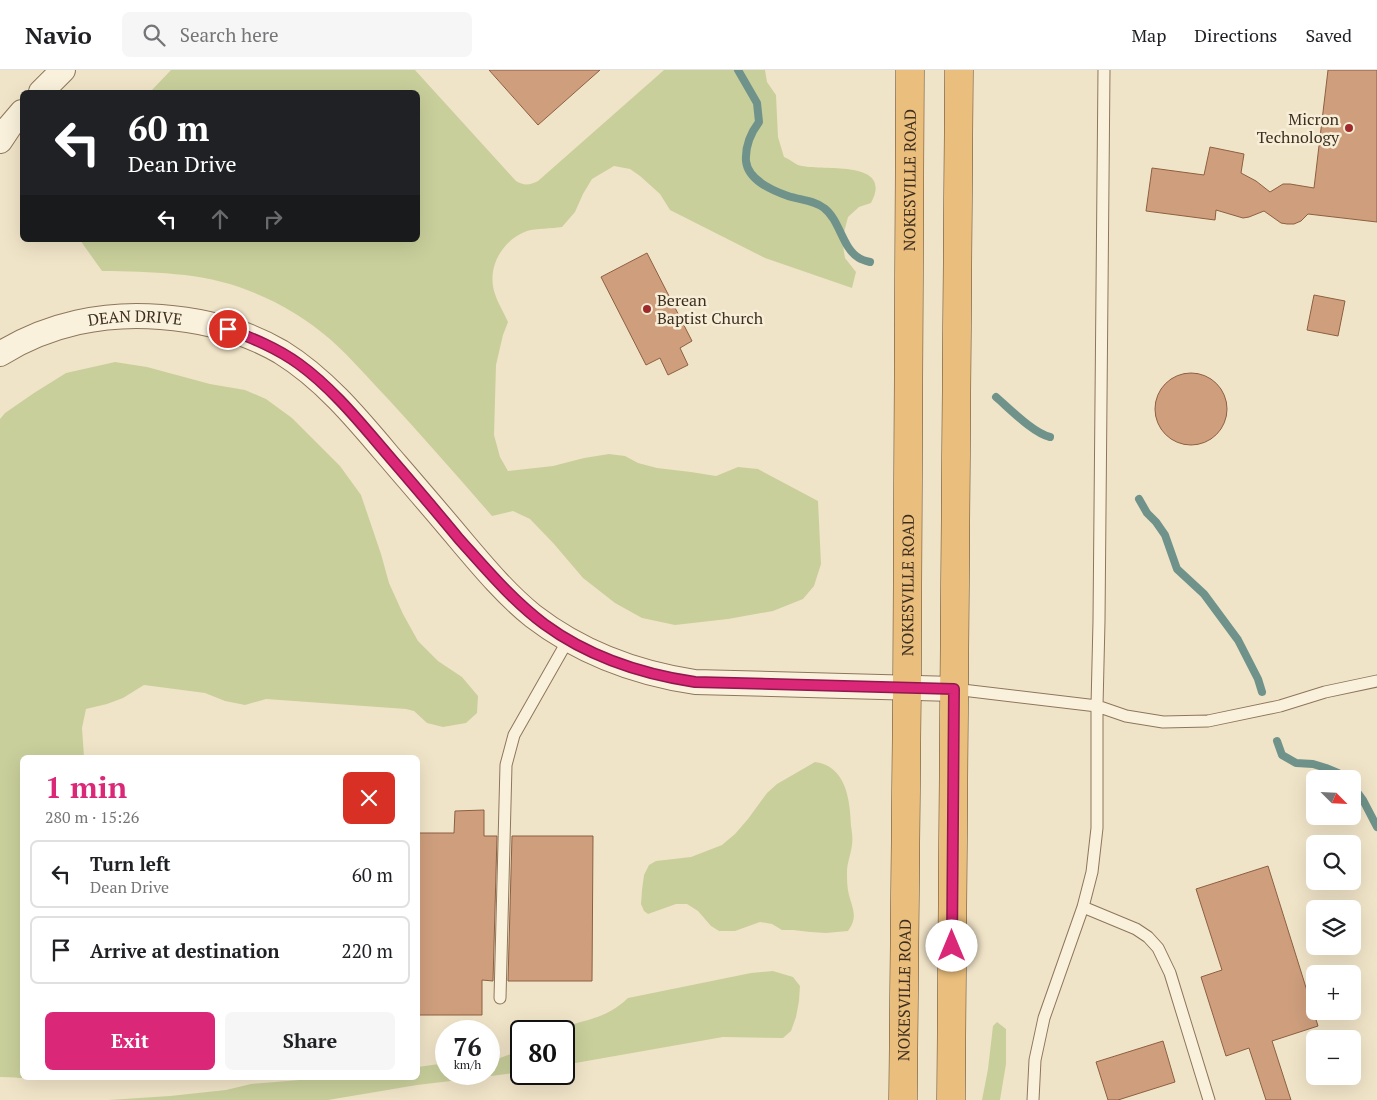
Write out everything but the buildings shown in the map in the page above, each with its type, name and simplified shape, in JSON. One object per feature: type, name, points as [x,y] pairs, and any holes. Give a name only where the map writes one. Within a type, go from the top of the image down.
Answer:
[{"type":"highway","name":"NOKESVILLE ROAD","points":[[903,1100],[910,70]]},
{"type":"highway","points":[[951,1100],[959,70]]},
{"type":"street","points":[[43,90],[63,70]]},
{"type":"street","points":[[0,141],[20,114]]},
{"type":"street","name":"DEAN DRIVE","points":[[0,354],[38,334],[66,325],[95,318],[122,315],[175,318],[202,322],[228,329],[279,351],[300,364],[318,379],[362,425],[502,587],[531,614],[568,640],[604,658],[656,675],[695,682],[954,689]]},
{"type":"lane","points":[[1033,1100],[1035,1060],[1044,1018],[1083,907],[1092,872],[1097,828],[1104,70]]},
{"type":"lane","points":[[500,998],[506,765],[514,735],[568,640]]},
{"type":"lane","points":[[954,689],[1097,706],[1126,716],[1163,722],[1208,721],[1280,706],[1325,692],[1377,681]]},
{"type":"lane","points":[[1083,907],[1136,928],[1158,948],[1170,973],[1209,1100]]},
{"type":"green space","points":[[171,70],[415,70],[516,181],[527,184],[538,181],[664,70],[765,70],[767,82],[776,95],[778,137],[784,157],[798,165],[852,170],[864,173],[873,179],[876,189],[871,203],[859,207],[848,217],[842,240],[845,258],[856,272],[852,288],[765,258],[670,210],[660,194],[640,176],[630,169],[614,166],[592,179],[575,212],[562,227],[535,229],[518,235],[510,241],[498,256],[493,274],[493,284],[496,297],[508,322],[496,365],[494,435],[500,457],[508,471],[553,466],[609,454],[625,456],[638,463],[657,468],[716,476],[738,467],[758,469],[818,501],[821,564],[814,586],[803,599],[773,611],[728,619],[675,625],[642,618],[615,603],[583,578],[530,519],[513,511],[492,516],[353,362],[322,332],[302,318],[258,294],[230,284],[176,274],[102,271],[81,242],[420,242],[420,90],[152,90]]},
{"type":"green space","points":[[115,362],[147,367],[210,384],[245,390],[266,399],[292,418],[340,466],[361,495],[389,583],[418,641],[438,661],[462,677],[478,696],[477,713],[466,723],[443,727],[427,723],[414,711],[406,709],[266,699],[245,705],[225,701],[205,693],[144,685],[123,698],[86,709],[82,728],[84,755],[20,755],[20,1078],[0,1077],[0,419],[5,413],[66,373]]},
{"type":"green space","points":[[815,762],[834,770],[840,777],[849,805],[852,840],[847,869],[847,884],[854,917],[848,931],[826,933],[782,930],[772,924],[760,922],[735,931],[719,931],[711,926],[698,911],[687,904],[676,904],[648,914],[644,911],[641,904],[642,890],[644,875],[649,865],[656,861],[691,857],[722,845],[735,834],[767,793],[777,784]]},
{"type":"green space","points":[[773,971],[793,977],[800,986],[796,1017],[791,1031],[783,1038],[723,1037],[575,1063],[575,1023],[601,1016],[619,1006],[628,998],[751,973]]},
{"type":"green space","points":[[997,1022],[1006,1029],[1006,1064],[1000,1100],[982,1100],[993,1026]]},
{"type":"green space","points":[[510,1054],[510,1073],[500,1075],[500,1058]]},
{"type":"green space","points":[[435,1065],[435,1083],[328,1100],[108,1100],[170,1096],[226,1090],[251,1084],[300,1080],[420,1080],[420,1067]]},
{"type":"waterway","points":[[738,70],[757,103],[759,122],[753,131],[746,150],[746,161],[751,174],[761,183],[775,191],[820,205],[834,219],[853,253],[860,259],[870,262]]},
{"type":"waterway","points":[[996,397],[1029,426],[1050,437]]},
{"type":"waterway","points":[[1139,499],[1147,513],[1165,535],[1177,569],[1204,594],[1238,640],[1258,679],[1262,692]]},
{"type":"waterway","points":[[1277,741],[1282,755],[1296,763],[1313,764],[1331,770]]},
{"type":"waterway","points":[[1361,797],[1377,827]]},
{"type":"place","name":"Micron Technology","points":[[1349,128]]},
{"type":"place","name":"Berean Baptist Church","points":[[647,309]]},
{"type":"route","points":[[228,329],[279,351],[300,364],[318,379],[362,425],[490,574],[515,600],[531,614],[568,640],[604,658],[656,675],[695,682],[954,689],[952,946]]}]
